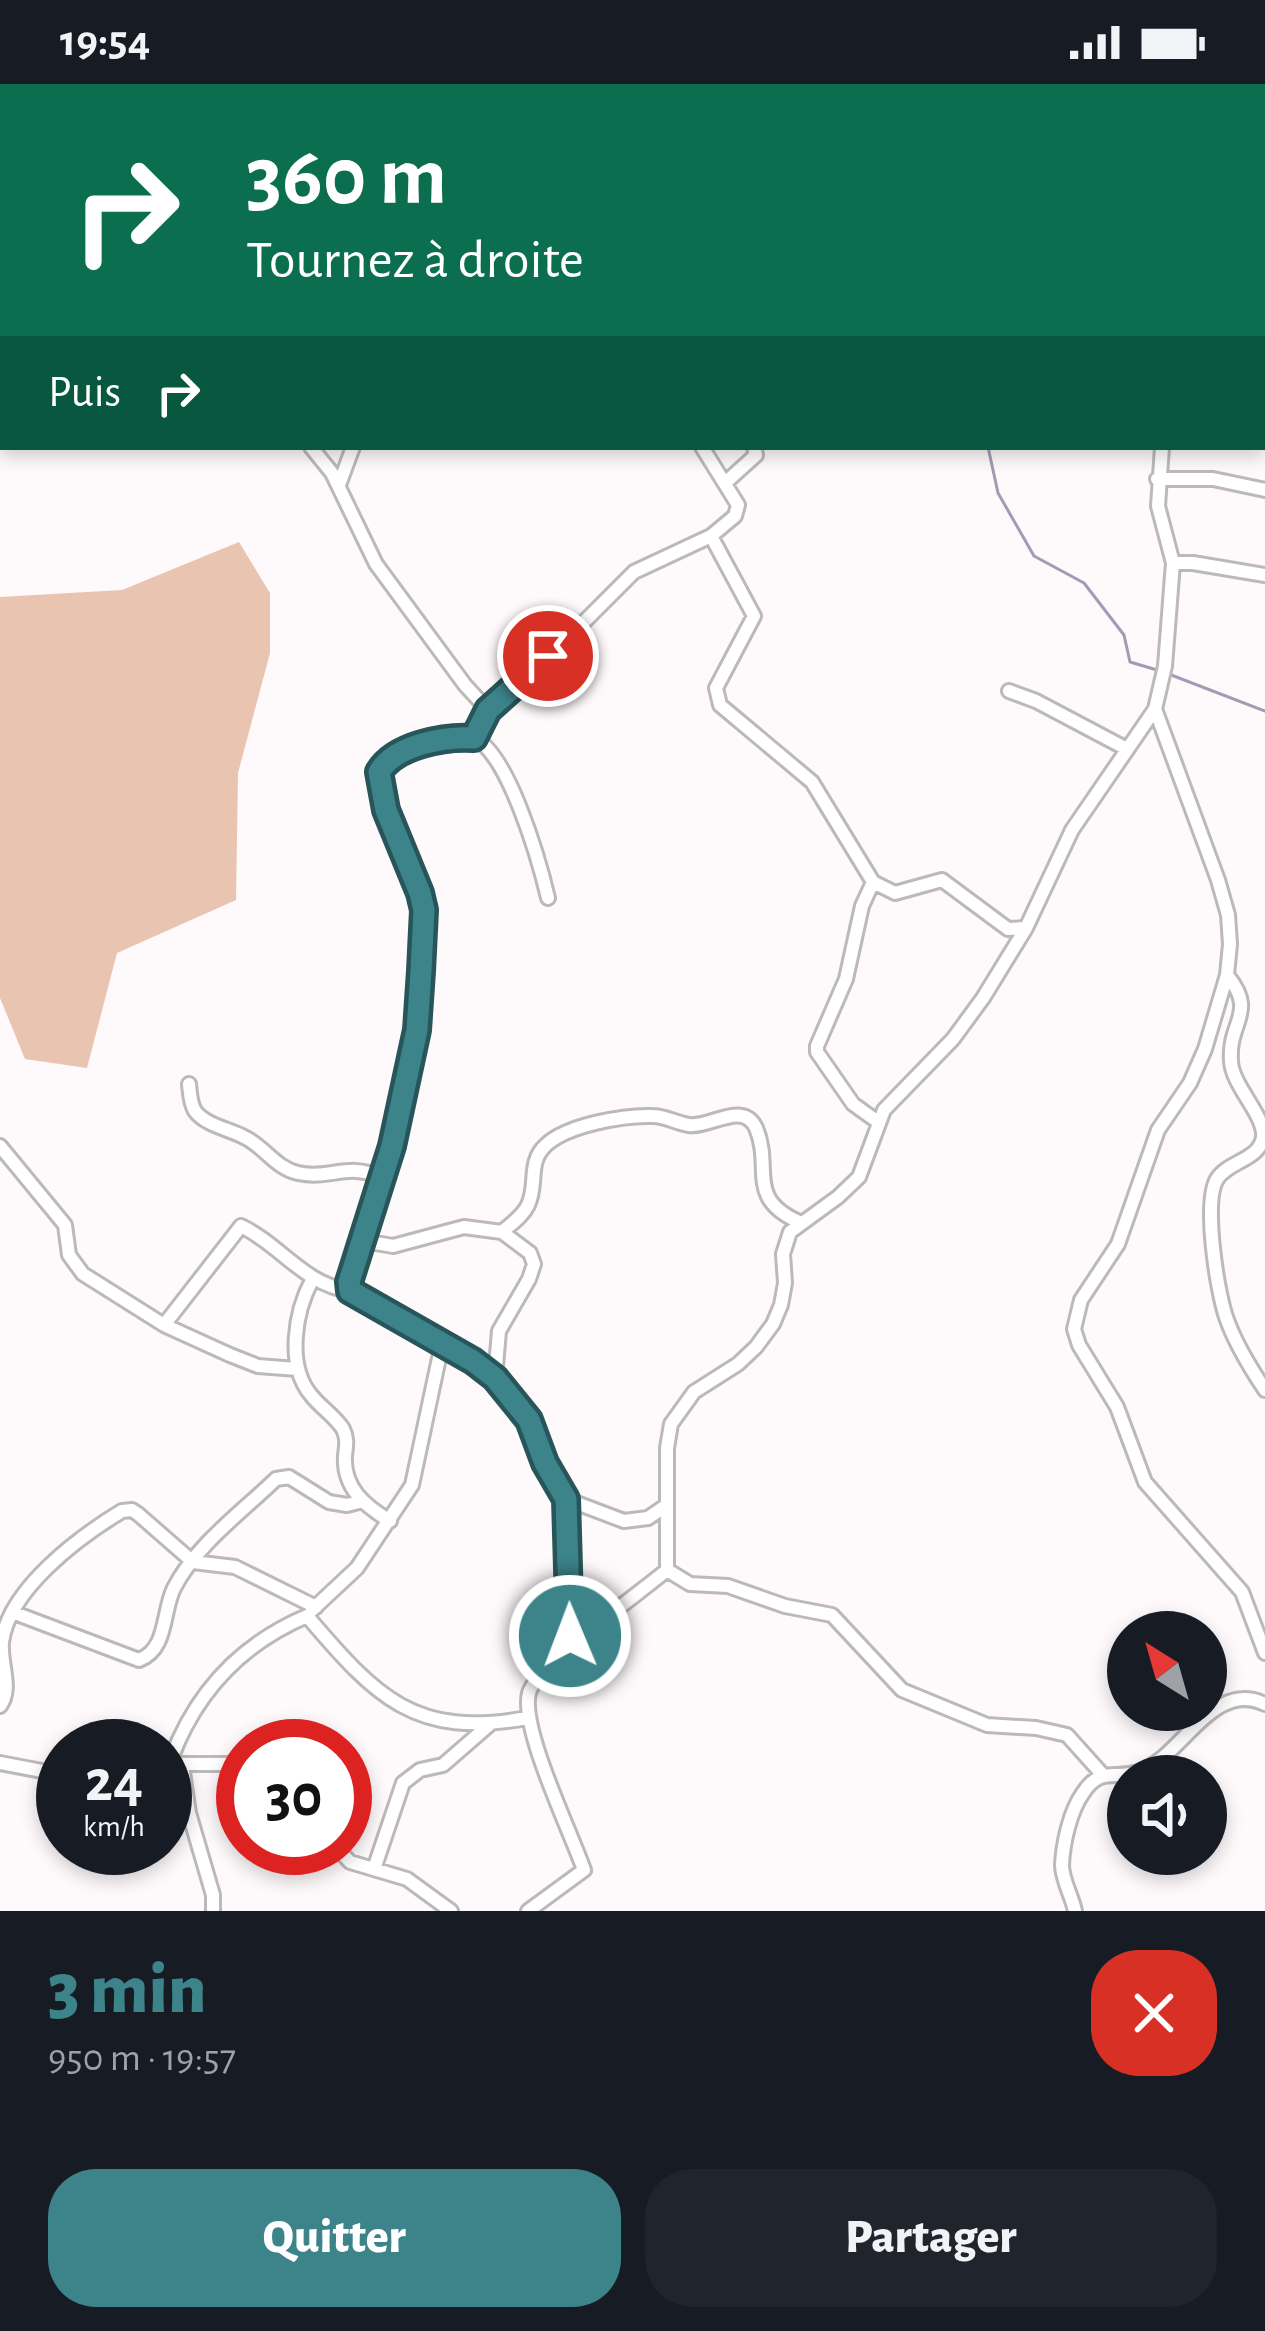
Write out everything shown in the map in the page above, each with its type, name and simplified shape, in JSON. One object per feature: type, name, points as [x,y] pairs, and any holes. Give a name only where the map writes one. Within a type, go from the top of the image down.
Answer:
[{"type":"street","points":[[313,450],[339,485],[376,564],[488,710]]},
{"type":"street","points":[[339,485],[351,450]]},
{"type":"street","points":[[474,738],[488,710],[526,680],[634,572],[711,536],[739,511],[704,450]]},
{"type":"street","points":[[725,483],[756,455],[755,450]]},
{"type":"street","points":[[667,1570],[671,1424],[694,1392],[737,1364],[772,1324],[785,1283],[785,1241],[799,1222],[859,1177],[878,1122],[895,1094],[953,1039],[1026,928],[1072,830],[1155,709],[1165,666],[1173,563],[1158,506],[1162,450]]},
{"type":"street","points":[[1157,479],[1213,479],[1265,490]]},
{"type":"street","points":[[711,536],[754,616],[716,688],[720,705],[812,782],[873,882],[895,893],[942,880],[1008,929],[1026,928]]},
{"type":"street","points":[[1173,563],[1265,575]]},
{"type":"street","points":[[1009,691],[1125,748]]},
{"type":"street","points":[[1155,709],[1228,915],[1227,975],[1205,1049],[1190,1083],[1158,1130],[1118,1244],[1081,1300],[1074,1329],[1117,1407],[1145,1482],[1242,1592],[1265,1652]]},
{"type":"street","points":[[350,1291],[353,1267],[392,1146],[417,1030],[424,910],[386,810],[379,772],[396,756],[435,741],[474,738],[486,748],[514,795],[535,844],[548,898]]},
{"type":"street","points":[[873,882],[862,906],[846,979],[817,1052],[854,1104],[878,1122]]},
{"type":"street","points":[[1227,975],[1244,1004],[1231,1060],[1261,1123],[1263,1138],[1256,1152],[1219,1175],[1213,1188],[1211,1222],[1226,1318],[1265,1390]]},
{"type":"street","points":[[189,1084],[192,1104],[200,1116],[244,1136],[296,1173],[356,1168],[380,1177]]},
{"type":"street","points":[[502,1232],[527,1208],[534,1161],[551,1140],[587,1125],[653,1116],[692,1126],[737,1114],[748,1117],[757,1130],[766,1197],[778,1211],[799,1222]]},
{"type":"street","points":[[0,1146],[65,1226],[69,1255],[83,1274],[164,1325],[258,1366],[297,1369]]},
{"type":"street","points":[[164,1325],[241,1226],[312,1280],[350,1291],[495,1378],[529,1420],[545,1463],[566,1499],[567,1649]]},
{"type":"street","points":[[364,1241],[393,1246],[464,1227],[502,1232],[530,1253],[534,1264],[500,1331],[495,1378]]},
{"type":"street","points":[[312,1280],[300,1303],[297,1369],[312,1397],[342,1427],[345,1476],[363,1501],[391,1520]]},
{"type":"street","points":[[189,1719],[216,1679],[279,1628],[311,1611],[357,1568],[391,1520],[412,1485],[442,1344]]},
{"type":"street","points":[[12,1612],[139,1660],[146,1658],[160,1640],[173,1590],[193,1562],[282,1477],[290,1477],[337,1505],[363,1501]]},
{"type":"street","points":[[566,1499],[624,1521],[648,1517],[667,1505]]},
{"type":"street","points":[[0,1706],[7,1696],[1,1644],[12,1612],[65,1551],[122,1511],[132,1510],[193,1562],[235,1567],[311,1611],[365,1681],[405,1709],[446,1724],[489,1726],[527,1718]]},
{"type":"street","points":[[534,1910],[584,1870],[527,1718],[529,1690],[548,1665],[667,1570]]},
{"type":"street","points":[[667,1570],[690,1584],[728,1586],[784,1606],[832,1616],[902,1690],[987,1725],[1067,1735],[1102,1774]]},
{"type":"street","points":[[1075,1911],[1062,1865],[1079,1797],[1102,1774],[1133,1774],[1159,1762],[1225,1703],[1239,1697],[1265,1704]]},
{"type":"street","points":[[452,1911],[407,1879],[374,1869],[403,1783],[420,1770],[443,1765],[489,1726]]},
{"type":"street","points":[[0,1763],[36,1770]]},
{"type":"street","points":[[192,1824],[213,1895],[213,1911]]},
{"type":"shaded area","points":[[239,542],[270,593],[270,653],[238,773],[236,900],[117,953],[87,1068],[25,1059],[0,998],[0,597],[122,590]]},
{"type":"waterway","points":[[989,450],[998,493],[1034,556],[1084,583],[1124,635],[1130,662],[1157,670]]},
{"type":"waterway","points":[[1166,673],[1265,711]]},
{"type":"route","points":[[548,656],[488,710],[474,738],[435,741],[396,756],[379,772],[386,810],[424,910],[421,971],[417,1030],[392,1146],[349,1282],[350,1291],[473,1361],[495,1378],[529,1420],[545,1463],[566,1499],[570,1636]]}]
